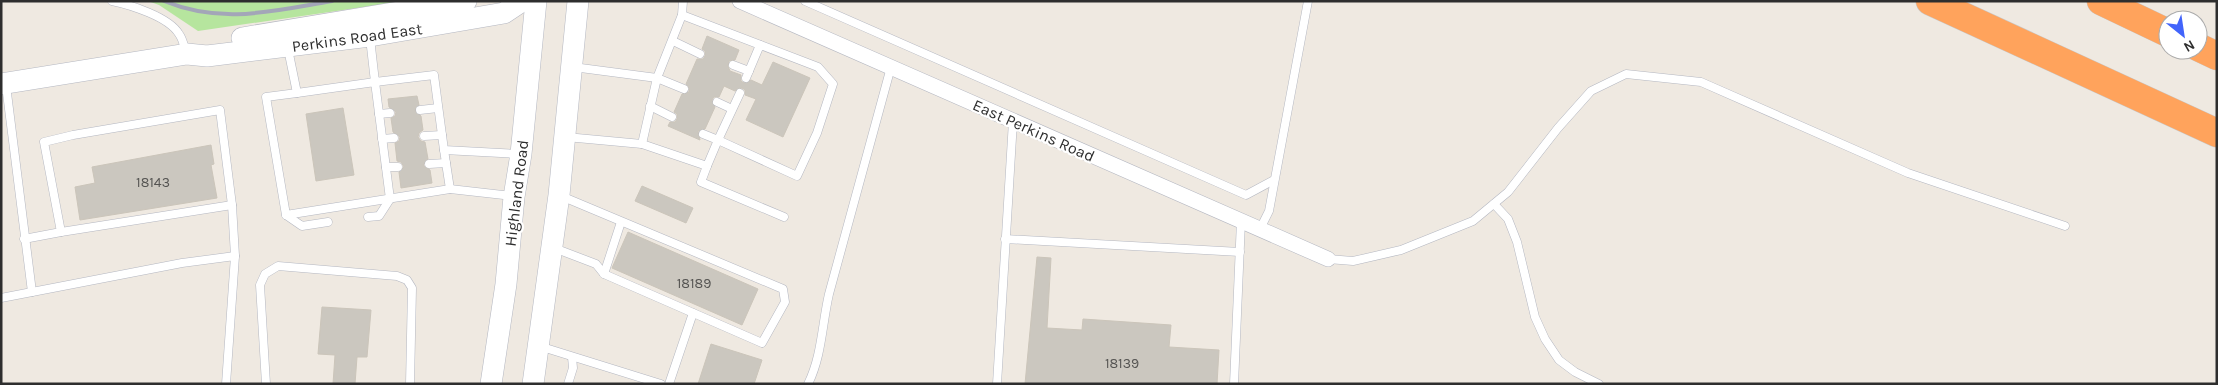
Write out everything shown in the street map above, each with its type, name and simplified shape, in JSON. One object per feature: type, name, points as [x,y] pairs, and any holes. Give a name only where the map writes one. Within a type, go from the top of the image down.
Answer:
[{"type":"highway","points":[[1930,1],[2217,133]]},
{"type":"highway","points":[[2101,1],[2158,28]]},
{"type":"street","name":"Perkins Road East","points":[[187,54],[204,44],[466,1]]},
{"type":"street","name":"Perkins Road East","points":[[3,84],[187,54],[207,56],[370,36],[504,13],[522,1]]},
{"type":"street","name":"Highland Road","points":[[491,384],[506,284],[536,1]]},
{"type":"street","points":[[533,384],[552,247],[578,1]]},
{"type":"street","name":"East Perkins Road","points":[[740,1],[1328,259]]},
{"type":"lane","points":[[112,1],[153,14],[168,23],[179,33],[187,54]]},
{"type":"lane","points":[[642,144],[657,78],[682,15],[683,1]]},
{"type":"lane","points":[[805,1],[1246,195],[1274,180]]},
{"type":"lane","points":[[1260,229],[1268,211],[1308,1]]},
{"type":"lane","points":[[682,15],[818,68],[833,84],[817,133],[797,176],[703,134]]},
{"type":"lane","points":[[368,217],[379,216],[390,199],[370,36]]},
{"type":"lane","points":[[672,41],[700,54]]},
{"type":"lane","points":[[733,65],[748,74],[760,45]]},
{"type":"lane","points":[[288,47],[297,94]]},
{"type":"lane","points":[[572,67],[657,78],[684,88]]},
{"type":"lane","points":[[808,384],[819,356],[822,325],[829,294],[890,67]]},
{"type":"lane","points":[[1328,259],[1353,261],[1401,250],[1473,221],[1508,192],[1558,128],[1592,92],[1626,74],[1701,82],[1908,173],[2065,226]]},
{"type":"lane","points":[[328,222],[302,226],[286,215],[266,97],[434,75],[450,189]]},
{"type":"lane","points":[[3,84],[32,292]]},
{"type":"lane","points":[[740,93],[701,182],[784,217]]},
{"type":"lane","points":[[717,102],[732,109]]},
{"type":"lane","points":[[650,106],[672,117]]},
{"type":"lane","points":[[420,110],[438,108]]},
{"type":"lane","points":[[62,232],[44,142],[73,135],[220,110],[232,205],[235,256],[226,384]]},
{"type":"lane","points":[[379,114],[390,113]]},
{"type":"lane","points":[[997,384],[1013,121]]},
{"type":"lane","points":[[424,136],[442,135]]},
{"type":"lane","points":[[564,136],[642,144],[707,166]]},
{"type":"lane","points":[[382,139],[394,138]]},
{"type":"lane","points":[[444,150],[521,154]]},
{"type":"lane","points":[[429,164],[446,163]]},
{"type":"lane","points":[[386,168],[398,166]]},
{"type":"lane","points":[[286,215],[450,189],[514,197]]},
{"type":"lane","points":[[552,247],[596,264],[604,274],[762,344],[785,302],[782,289],[558,195]]},
{"type":"lane","points":[[1494,204],[1508,219],[1517,242],[1535,317],[1545,339],[1559,360],[1575,372],[1599,384]]},
{"type":"lane","points":[[24,239],[232,205]]},
{"type":"lane","points":[[1234,384],[1241,221]]},
{"type":"lane","points":[[604,274],[621,222]]},
{"type":"lane","points":[[1006,239],[1240,252]]},
{"type":"lane","points":[[1,298],[235,256]]},
{"type":"lane","points":[[266,384],[260,285],[265,274],[278,266],[398,276],[407,280],[412,288],[410,384]]},
{"type":"lane","points":[[669,384],[692,313]]},
{"type":"lane","points":[[539,346],[661,384]]},
{"type":"lane","points":[[568,384],[573,368],[572,357]]},
{"type":"green space","points":[[148,1],[405,1],[198,31],[159,5]]},
{"type":"building","points":[[707,36],[739,50],[735,60],[729,61],[728,66],[730,71],[741,75],[741,81],[744,83],[751,80],[762,85],[773,62],[810,78],[783,137],[746,120],[756,99],[745,95],[745,90],[742,88],[735,91],[724,86],[719,97],[714,97],[712,100],[715,107],[705,129],[698,131],[700,140],[668,126],[670,122],[675,122],[677,119],[677,114],[674,112],[682,94],[689,92],[686,84],[697,59],[703,59],[705,56],[705,51],[702,49]]},
{"type":"building","points":[[417,96],[419,105],[415,111],[421,116],[423,130],[419,133],[418,137],[421,141],[425,142],[428,159],[423,165],[430,170],[432,183],[401,188],[399,172],[404,167],[401,162],[397,161],[395,143],[399,141],[400,137],[393,132],[391,118],[395,116],[396,112],[389,107],[388,99]]},
{"type":"building","points":[[343,108],[354,175],[316,181],[306,114]]},
{"type":"building","points":[[211,145],[214,164],[211,165],[217,198],[80,220],[75,187],[95,183],[92,167]]},
{"type":"building","points":[[642,186],[693,208],[686,223],[635,201]]},
{"type":"building","points":[[628,232],[758,289],[742,325],[612,268]]},
{"type":"building","points":[[1037,257],[1051,258],[1047,328],[1082,330],[1083,319],[1171,325],[1169,347],[1219,350],[1217,384],[1025,384]]},
{"type":"building","points":[[322,307],[371,310],[367,357],[357,357],[355,384],[333,384],[335,355],[318,354]]},
{"type":"building","points":[[711,344],[762,360],[754,384],[698,384]]},
{"type":"railway","points":[[164,1],[206,13],[227,14],[268,12],[332,1]]}]
